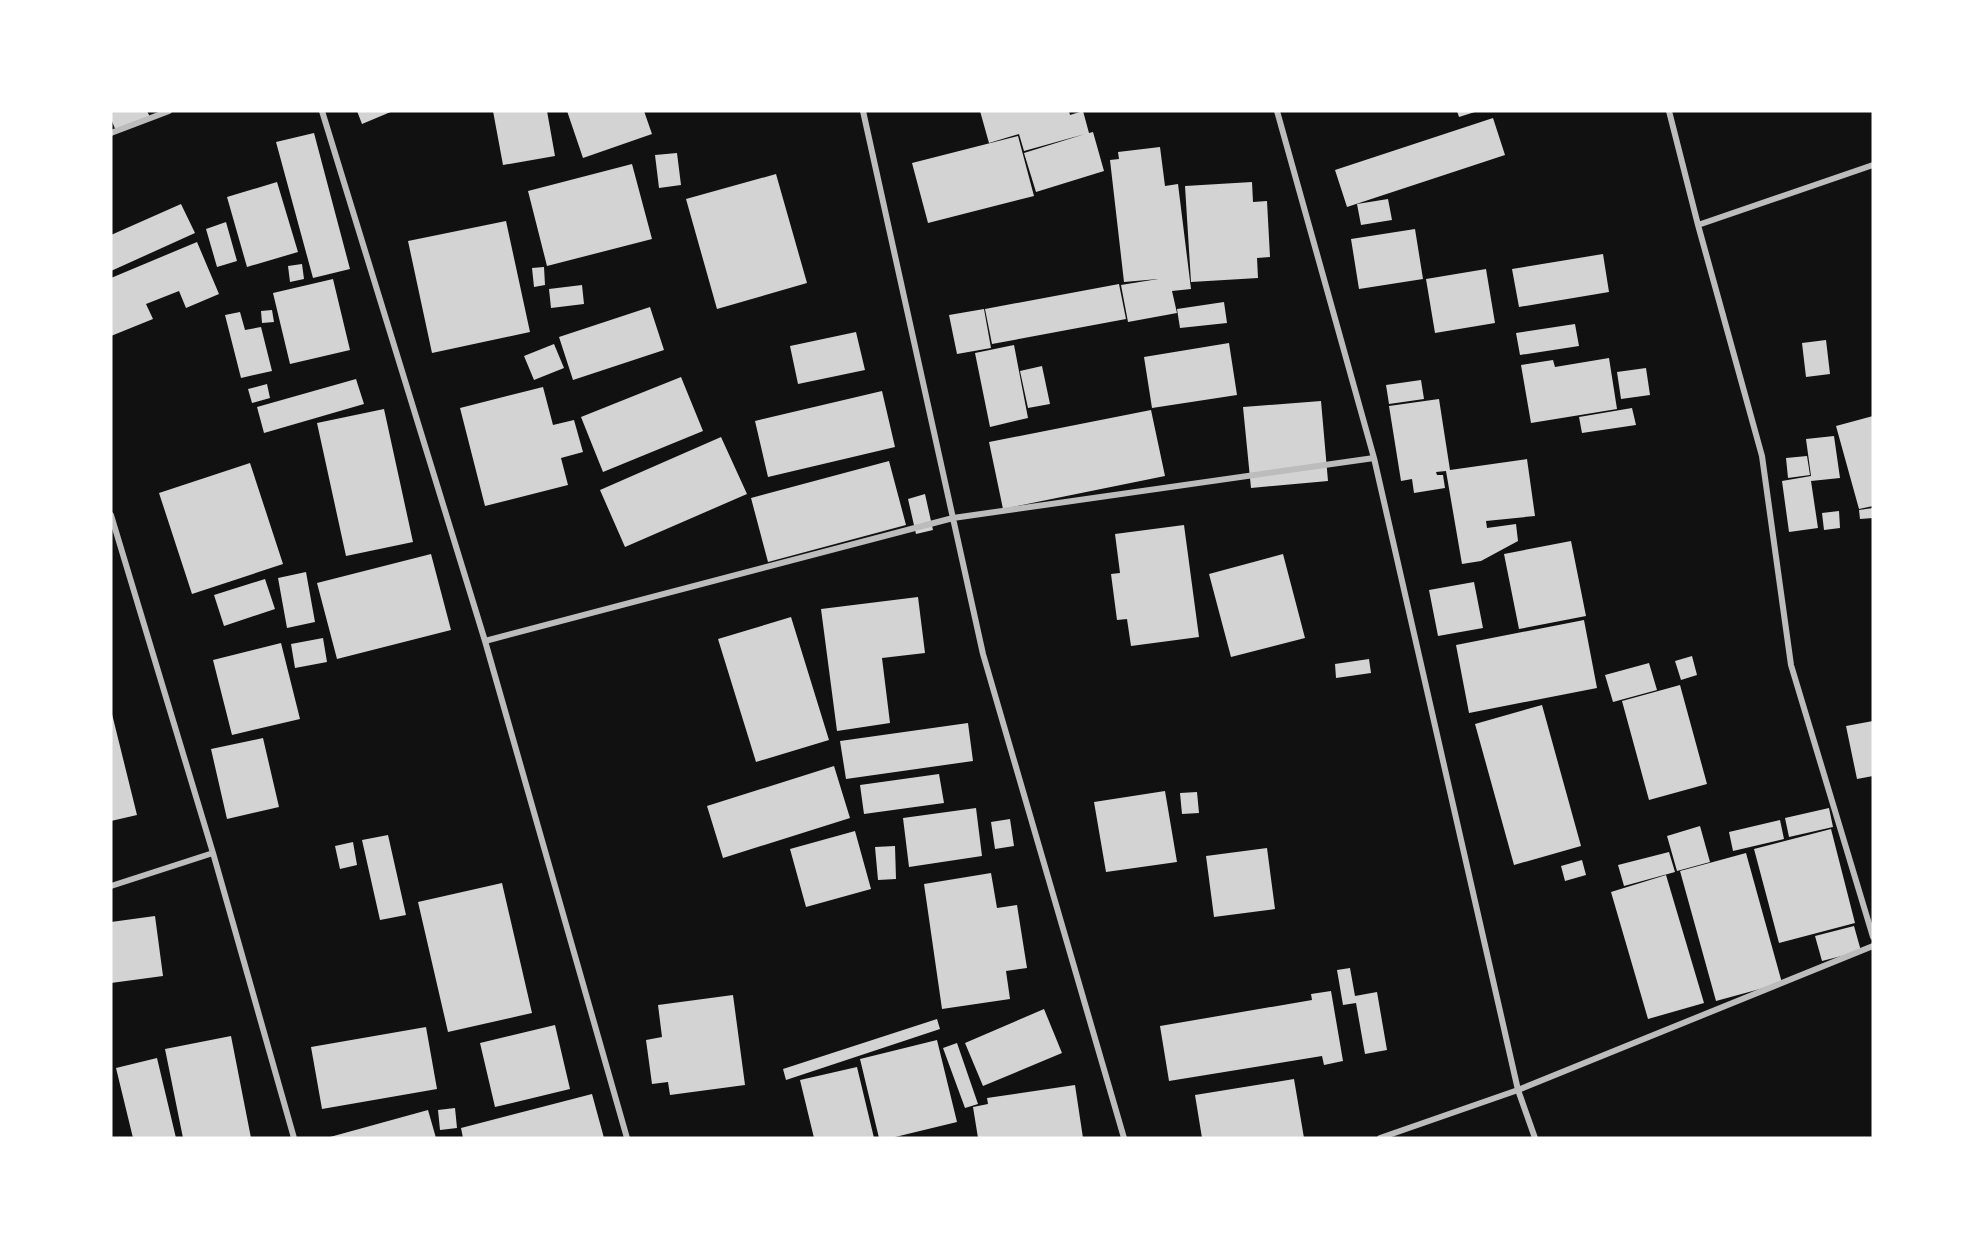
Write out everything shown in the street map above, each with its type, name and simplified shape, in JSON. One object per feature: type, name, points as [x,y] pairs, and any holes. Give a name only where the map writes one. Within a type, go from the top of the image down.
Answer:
[{"type":"street","points":[[111,133],[169,111]]},
{"type":"street","points":[[322,111],[485,641],[627,1138]]},
{"type":"street","points":[[863,111],[982,654],[1124,1138]]},
{"type":"street","points":[[1277,111],[1374,458],[1518,1090],[1535,1138]]},
{"type":"street","points":[[1669,111],[1761,456],[1791,665],[1873,936]]},
{"type":"street","points":[[1698,225],[1873,165]]},
{"type":"street","points":[[485,641],[953,518],[1374,458]]},
{"type":"street","points":[[111,515],[213,853],[294,1138]]},
{"type":"street","points":[[111,886],[213,853]]},
{"type":"street","points":[[1380,1138],[1518,1090],[1873,946]]},
{"type":"building","points":[[111,111],[147,111],[150,117],[116,131],[111,119]]},
{"type":"building","points":[[357,111],[393,111],[362,124]]},
{"type":"building","points":[[493,111],[547,111],[555,156],[503,165]]},
{"type":"building","points":[[567,111],[644,111],[652,134],[583,158]]},
{"type":"building","points":[[980,111],[1069,111],[1070,115],[1083,111],[1089,133],[1093,132],[1104,171],[1036,192],[1024,153],[1085,134],[1024,151],[1019,134],[989,143]]},
{"type":"building","points":[[1457,111],[1478,111],[1459,117]]},
{"type":"building","points":[[1493,118],[1505,155],[1347,207],[1335,170]]},
{"type":"building","points":[[314,133],[350,269],[313,278],[276,142]]},
{"type":"building","points":[[1018,136],[1034,196],[928,223],[912,163]]},
{"type":"building","points":[[1160,147],[1165,186],[1178,184],[1191,289],[1172,291],[1177,313],[1128,322],[1121,285],[1158,279],[1124,282],[1110,160],[1119,159],[1118,152]]},
{"type":"building","points":[[677,153],[681,185],[659,188],[655,155]]},
{"type":"building","points":[[632,164],[652,239],[547,266],[528,191]]},
{"type":"building","points":[[776,174],[807,283],[717,309],[686,199]]},
{"type":"building","points":[[277,182],[298,252],[247,267],[227,197]]},
{"type":"building","points":[[1252,182],[1253,202],[1267,201],[1270,257],[1257,258],[1258,278],[1191,282],[1185,186]]},
{"type":"building","points":[[1388,199],[1392,220],[1361,225],[1357,204]]},
{"type":"building","points":[[181,204],[195,233],[111,271],[111,235]]},
{"type":"building","points":[[506,221],[530,332],[432,353],[408,241]]},
{"type":"building","points":[[226,222],[237,261],[217,267],[206,229]]},
{"type":"building","points":[[1415,229],[1423,279],[1359,289],[1351,239]]},
{"type":"building","points":[[197,242],[219,294],[186,308],[179,291],[146,304],[153,319],[111,336],[111,278]]},
{"type":"building","points":[[1603,254],[1609,292],[1519,307],[1512,269]]},
{"type":"building","points":[[302,264],[304,279],[290,282],[288,266]]},
{"type":"building","points":[[544,267],[545,285],[534,287],[532,268]]},
{"type":"building","points":[[1486,269],[1495,323],[1435,333],[1426,279]]},
{"type":"building","points":[[333,279],[350,350],[290,364],[273,293]]},
{"type":"building","points":[[1119,284],[1126,319],[992,344],[985,309]]},
{"type":"building","points":[[582,285],[584,304],[551,308],[549,289]]},
{"type":"building","points":[[1224,302],[1227,323],[1180,328],[1177,309]]},
{"type":"building","points":[[650,307],[664,350],[573,380],[559,337]]},
{"type":"building","points":[[984,309],[991,348],[957,354],[949,315]]},
{"type":"building","points":[[272,310],[274,322],[262,323],[261,311]]},
{"type":"building","points":[[240,312],[245,330],[261,327],[272,371],[241,378],[225,315]]},
{"type":"building","points":[[1575,324],[1579,346],[1520,355],[1516,333]]},
{"type":"building","points":[[856,332],[865,370],[798,384],[790,346]]},
{"type":"building","points":[[1826,340],[1830,374],[1806,377],[1802,343]]},
{"type":"building","points":[[1229,343],[1237,395],[1152,408],[1144,357]]},
{"type":"building","points":[[554,344],[564,368],[534,380],[524,356]]},
{"type":"building","points":[[1014,345],[1028,418],[990,427],[975,353]]},
{"type":"building","points":[[1609,358],[1617,409],[1531,423],[1521,365],[1553,360],[1555,367]]},
{"type":"building","points":[[1042,366],[1050,404],[1028,408],[1020,371]]},
{"type":"building","points":[[1646,368],[1650,395],[1621,399],[1617,372]]},
{"type":"building","points":[[681,377],[703,431],[603,472],[581,417]]},
{"type":"building","points":[[356,379],[364,404],[264,433],[257,407]]},
{"type":"building","points":[[1421,380],[1424,399],[1389,404],[1386,385]]},
{"type":"building","points":[[267,384],[270,398],[252,403],[248,389]]},
{"type":"building","points":[[543,387],[553,425],[574,420],[583,452],[561,458],[568,485],[485,506],[460,408]]},
{"type":"building","points":[[882,391],[895,447],[768,477],[755,421]]},
{"type":"building","points":[[1439,399],[1450,470],[1527,459],[1535,516],[1486,521],[1487,528],[1516,524],[1518,541],[1481,561],[1462,564],[1446,471],[1436,472],[1437,475],[1443,475],[1445,488],[1414,493],[1412,479],[1401,481],[1389,406]]},
{"type":"building","points":[[1321,401],[1328,481],[1251,488],[1243,407]]},
{"type":"building","points":[[1632,408],[1636,425],[1582,433],[1579,417]]},
{"type":"building","points":[[384,409],[413,542],[346,556],[317,423]]},
{"type":"building","points":[[1151,410],[1165,476],[1003,509],[989,442]]},
{"type":"building","points":[[1873,416],[1873,506],[1859,509],[1836,426]]},
{"type":"building","points":[[1834,436],[1840,478],[1811,481],[1818,528],[1789,532],[1782,481],[1811,476],[1806,439]]},
{"type":"building","points":[[721,437],[747,494],[625,547],[600,490]]},
{"type":"building","points":[[1807,456],[1810,475],[1788,478],[1786,458]]},
{"type":"building","points":[[889,461],[906,525],[768,562],[751,498]]},
{"type":"building","points":[[250,463],[283,564],[192,594],[159,493]]},
{"type":"building","points":[[925,494],[933,530],[916,534],[908,499]]},
{"type":"building","points":[[1873,508],[1873,518],[1860,519],[1859,510]]},
{"type":"building","points":[[1839,511],[1840,528],[1824,530],[1822,513]]},
{"type":"building","points":[[1184,525],[1199,637],[1131,646],[1127,619],[1117,620],[1111,574],[1120,573],[1115,534]]},
{"type":"building","points":[[1571,541],[1586,616],[1519,629],[1504,554]]},
{"type":"building","points":[[431,554],[451,630],[337,659],[317,583]]},
{"type":"building","points":[[1283,554],[1305,638],[1231,657],[1209,574]]},
{"type":"building","points":[[306,572],[315,622],[287,628],[278,578]]},
{"type":"building","points":[[265,579],[275,609],[224,626],[214,595]]},
{"type":"building","points":[[1474,582],[1483,628],[1438,636],[1429,590]]},
{"type":"building","points":[[918,597],[925,653],[882,658],[890,723],[837,731],[821,609]]},
{"type":"building","points":[[791,617],[829,740],[756,762],[718,639]]},
{"type":"building","points":[[1584,620],[1597,688],[1469,713],[1456,645]]},
{"type":"building","points":[[323,638],[327,662],[295,668],[291,644]]},
{"type":"building","points":[[281,643],[300,719],[232,735],[213,660]]},
{"type":"building","points":[[1692,656],[1697,675],[1681,680],[1675,661]]},
{"type":"building","points":[[1369,659],[1371,673],[1336,678],[1335,664]]},
{"type":"building","points":[[1649,663],[1657,690],[1613,702],[1605,675]]},
{"type":"building","points":[[1680,685],[1707,784],[1649,800],[1622,701]]},
{"type":"building","points":[[1542,705],[1581,846],[1514,865],[1475,724]]},
{"type":"building","points":[[111,715],[137,815],[111,821]]},
{"type":"building","points":[[1873,721],[1873,776],[1857,779],[1846,726]]},
{"type":"building","points":[[968,723],[973,761],[846,779],[840,741]]},
{"type":"building","points":[[263,738],[279,807],[227,819],[211,749]]},
{"type":"building","points":[[834,766],[850,818],[723,858],[707,806]]},
{"type":"building","points":[[939,774],[944,803],[864,814],[860,785]]},
{"type":"building","points":[[1165,791],[1177,862],[1106,872],[1094,802]]},
{"type":"building","points":[[1197,792],[1199,813],[1182,814],[1180,793]]},
{"type":"building","points":[[976,808],[982,856],[909,867],[903,818]]},
{"type":"building","points":[[1829,808],[1833,827],[1789,837],[1785,818]]},
{"type":"building","points":[[1010,819],[1014,846],[995,849],[991,822]]},
{"type":"building","points":[[1780,820],[1784,839],[1733,851],[1729,832]]},
{"type":"building","points":[[1700,826],[1710,862],[1677,871],[1667,836]]},
{"type":"building","points":[[1831,829],[1855,923],[1779,943],[1754,849]]},
{"type":"building","points":[[855,831],[871,889],[806,907],[790,849]]},
{"type":"building","points":[[388,835],[406,915],[380,920],[362,840]]},
{"type":"building","points":[[353,842],[357,865],[340,869],[335,846]]},
{"type":"building","points":[[895,846],[896,879],[878,880],[875,847]]},
{"type":"building","points":[[1267,848],[1275,909],[1214,917],[1206,856]]},
{"type":"building","points":[[1669,852],[1675,872],[1624,886],[1618,865]]},
{"type":"building","points":[[1746,853],[1782,983],[1716,1001],[1680,871]]},
{"type":"building","points":[[1582,860],[1586,875],[1565,881],[1561,866]]},
{"type":"building","points":[[991,873],[997,908],[1017,905],[1027,968],[1006,971],[1010,999],[942,1009],[924,884]]},
{"type":"building","points":[[1666,875],[1704,1003],[1648,1019],[1611,892]]},
{"type":"building","points":[[502,883],[532,1013],[448,1032],[418,902]]},
{"type":"building","points":[[155,916],[163,976],[111,983],[111,922]]},
{"type":"building","points":[[1854,926],[1861,951],[1822,961],[1815,936]]},
{"type":"building","points":[[1350,968],[1355,996],[1377,992],[1387,1050],[1365,1054],[1356,1003],[1343,1005],[1337,970]]},
{"type":"building","points":[[1331,991],[1343,1061],[1324,1065],[1322,1056],[1169,1081],[1160,1026],[1312,1000],[1311,994]]},
{"type":"building","points":[[733,995],[745,1085],[670,1095],[668,1082],[652,1084],[646,1040],[662,1037],[658,1005]]},
{"type":"building","points":[[1044,1009],[1062,1053],[983,1086],[965,1043]]},
{"type":"building","points":[[937,1019],[940,1029],[786,1080],[783,1069]]},
{"type":"building","points":[[555,1025],[570,1089],[495,1107],[480,1043]]},
{"type":"building","points":[[426,1027],[437,1089],[322,1109],[311,1047]]},
{"type":"building","points":[[231,1036],[251,1138],[183,1138],[165,1049]]},
{"type":"building","points":[[937,1040],[957,1122],[891,1138],[879,1138],[860,1059]]},
{"type":"building","points":[[957,1043],[978,1104],[965,1108],[943,1048]]},
{"type":"building","points":[[157,1058],[176,1138],[133,1138],[116,1068]]},
{"type":"building","points":[[857,1067],[874,1138],[814,1138],[800,1080]]},
{"type":"building","points":[[1294,1079],[1304,1138],[1202,1138],[1195,1095]]},
{"type":"building","points":[[1075,1085],[1083,1138],[978,1138],[973,1107],[988,1104],[987,1098]]},
{"type":"building","points":[[592,1094],[604,1138],[463,1138],[461,1128]]},
{"type":"building","points":[[455,1108],[457,1128],[440,1130],[438,1110]]},
{"type":"building","points":[[428,1110],[436,1138],[330,1138],[330,1137]]}]
